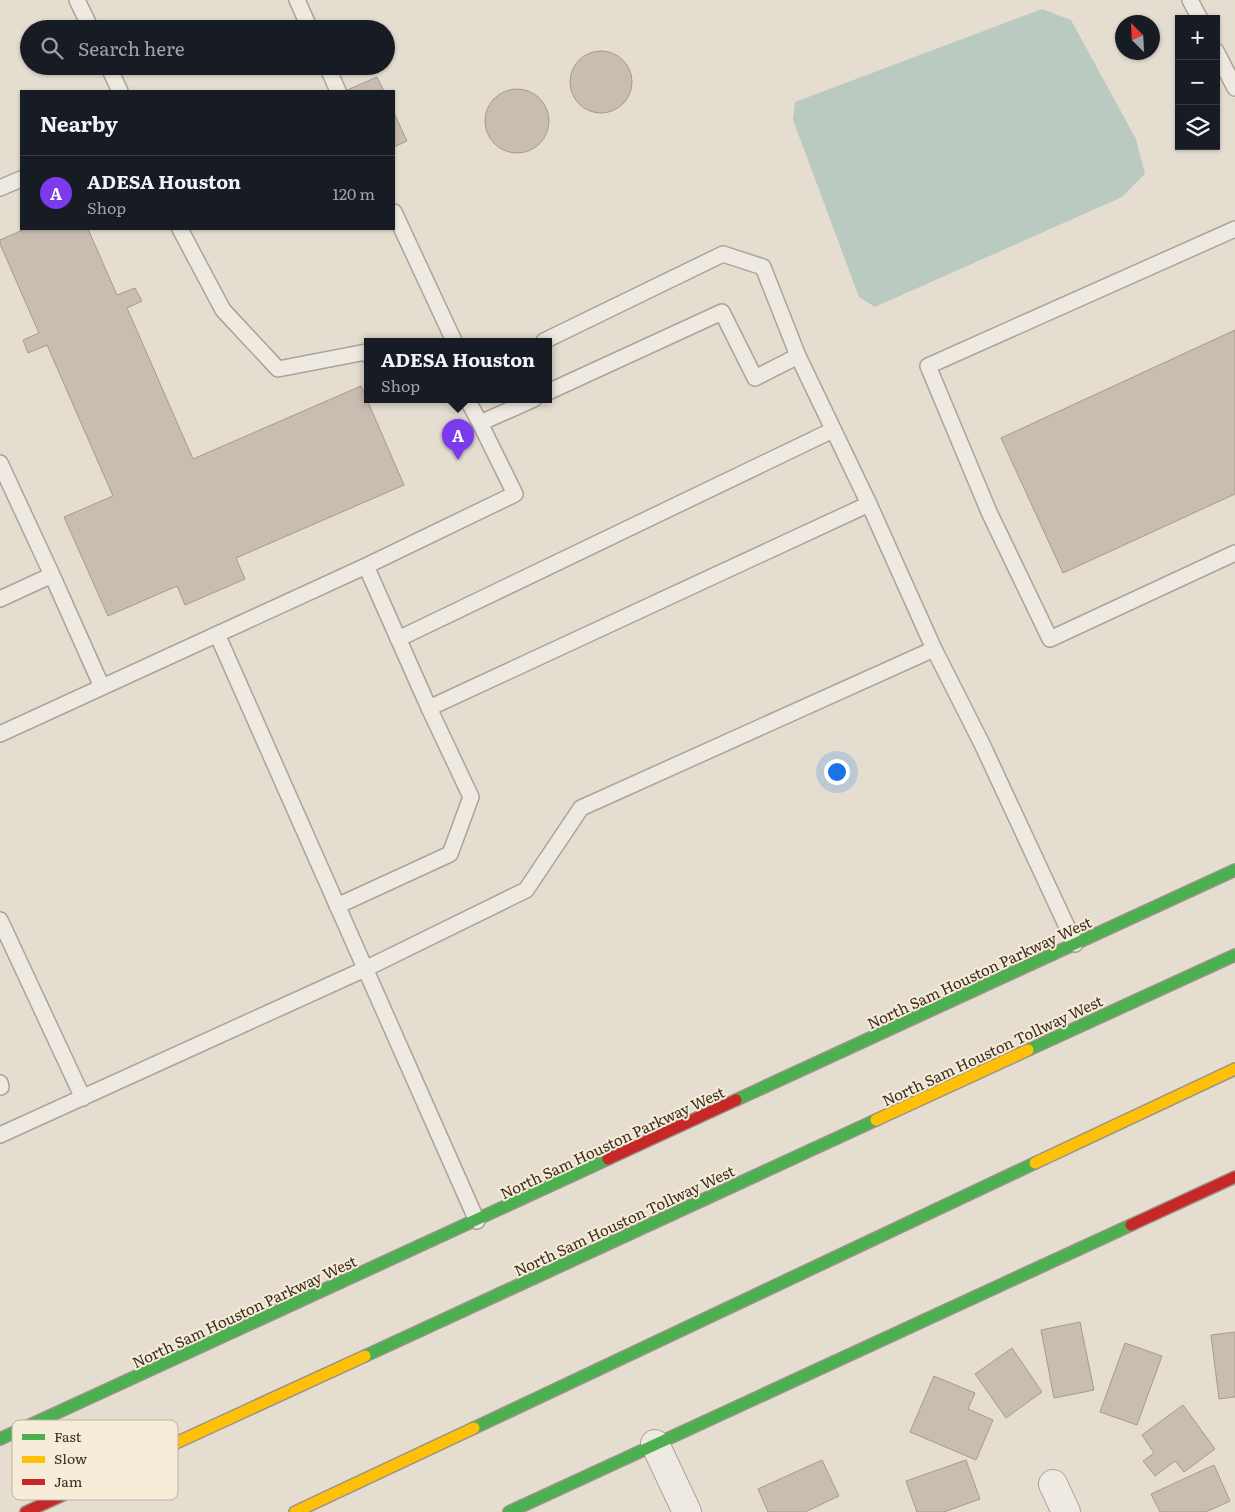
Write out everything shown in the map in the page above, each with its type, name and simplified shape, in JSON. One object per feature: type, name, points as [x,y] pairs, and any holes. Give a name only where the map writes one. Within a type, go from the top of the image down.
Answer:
[{"type":"main road","name":"North Sam Houston Parkway West","points":[[41,1420],[1235,870]]},
{"type":"main road","name":"North Sam Houston Tollway West","points":[[178,1442],[1235,955]]},
{"type":"main road","points":[[294,1512],[1235,1068]]},
{"type":"main road","points":[[509,1512],[1235,1177]]},
{"type":"main road","name":"North Sam Houston Parkway West","points":[[0,1439],[12,1433]]},
{"type":"main road","name":"North Sam Houston Tollway West","points":[[26,1512],[52,1500]]},
{"type":"street","points":[[655,1444],[687,1512]]},
{"type":"street","points":[[1053,1484],[1066,1512]]},
{"type":"lane","points":[[77,0],[86,20]]},
{"type":"lane","points":[[298,0],[306,20]]},
{"type":"lane","points":[[1190,0],[1198,15]]},
{"type":"lane","points":[[1220,59],[1235,88]]},
{"type":"lane","points":[[112,75],[120,90]]},
{"type":"lane","points":[[331,75],[338,90]]},
{"type":"lane","points":[[0,188],[20,178]]},
{"type":"lane","points":[[395,214],[453,338]]},
{"type":"lane","points":[[1235,229],[928,366],[989,512],[1050,640],[1235,553]]},
{"type":"lane","points":[[181,230],[223,310],[278,369],[364,352]]},
{"type":"lane","points":[[550,338],[723,254],[763,267],[798,356],[934,649],[986,752],[1075,944]]},
{"type":"lane","points":[[552,390],[722,312],[755,378],[798,356]]},
{"type":"lane","points":[[0,734],[366,566],[515,494],[469,403]]},
{"type":"lane","points":[[480,423],[525,403]]},
{"type":"lane","points":[[398,639],[833,430]]},
{"type":"lane","points":[[0,463],[102,687]]},
{"type":"lane","points":[[429,708],[868,504]]},
{"type":"lane","points":[[337,906],[450,854],[471,797],[366,566]]},
{"type":"lane","points":[[0,598],[52,575]]},
{"type":"lane","points":[[217,634],[476,1220]]},
{"type":"lane","points":[[0,1135],[365,969],[526,890],[581,808],[934,649]]},
{"type":"lane","points":[[0,920],[83,1098]]},
{"type":"lane","points":[[0,1083],[2,1087],[0,1087]]},
{"type":"shaded area","points":[[1042,9],[1071,20],[1136,139],[1145,174],[1122,197],[875,307],[859,297],[793,120],[795,102]]},
{"type":"building","points":[[601,51],[613,53],[623,60],[630,70],[632,82],[630,94],[623,104],[613,111],[601,113],[589,111],[579,104],[572,94],[570,82],[572,70],[579,60],[589,53]]},
{"type":"building","points":[[377,77],[384,90],[347,90]]},
{"type":"building","points":[[517,89],[535,95],[543,103],[549,121],[543,139],[535,147],[517,153],[499,147],[491,139],[485,121],[491,103],[499,95]]},
{"type":"building","points":[[395,115],[407,141],[395,147]]},
{"type":"building","points":[[23,230],[88,230],[117,295],[135,288],[142,301],[127,308],[193,459],[361,386],[364,393],[364,403],[368,403],[404,485],[236,558],[245,579],[185,605],[177,586],[108,616],[64,517],[113,496],[47,345],[28,353],[23,340],[39,333],[0,244],[0,240]]},
{"type":"building","points":[[1235,330],[1235,494],[1063,573],[1001,438]]},
{"type":"building","points":[[1080,1322],[1094,1390],[1054,1398],[1041,1330]]},
{"type":"building","points":[[1235,1332],[1235,1397],[1219,1399],[1211,1335]]},
{"type":"building","points":[[1125,1343],[1162,1356],[1137,1425],[1100,1412]]},
{"type":"building","points":[[1012,1348],[1042,1392],[1006,1418],[975,1374]]},
{"type":"building","points":[[934,1376],[975,1393],[968,1409],[993,1420],[976,1460],[910,1432]]},
{"type":"building","points":[[1183,1405],[1215,1449],[1184,1472],[1175,1461],[1155,1476],[1143,1461],[1154,1453],[1142,1435]]},
{"type":"building","points":[[822,1460],[839,1496],[805,1512],[768,1512],[758,1489]]},
{"type":"building","points":[[966,1460],[980,1499],[944,1512],[917,1512],[906,1481]]},
{"type":"building","points":[[1214,1465],[1230,1501],[1206,1512],[1160,1512],[1151,1494]]},
{"type":"traffic: fast","points":[[736,1100],[1235,870]]},
{"type":"traffic: fast","points":[[1028,1050],[1235,955]]},
{"type":"traffic: fast","points":[[365,1356],[876,1120]]},
{"type":"traffic: fast","points":[[41,1420],[608,1159]]},
{"type":"traffic: fast","points":[[474,1428],[1035,1163]]},
{"type":"traffic: fast","points":[[509,1512],[1131,1225]]},
{"type":"traffic: fast","points":[[0,1439],[12,1433]]},
{"type":"traffic: slow","points":[[876,1120],[1028,1050]]},
{"type":"traffic: slow","points":[[1035,1163],[1235,1069]]},
{"type":"traffic: slow","points":[[178,1442],[365,1356]]},
{"type":"traffic: slow","points":[[295,1512],[474,1428]]},
{"type":"traffic: jam","points":[[608,1159],[736,1100]]},
{"type":"traffic: jam","points":[[1131,1225],[1235,1177]]},
{"type":"traffic: jam","points":[[26,1512],[52,1500]]},
{"type":"place","name":"ADESA Houston","points":[[458,460]]}]
